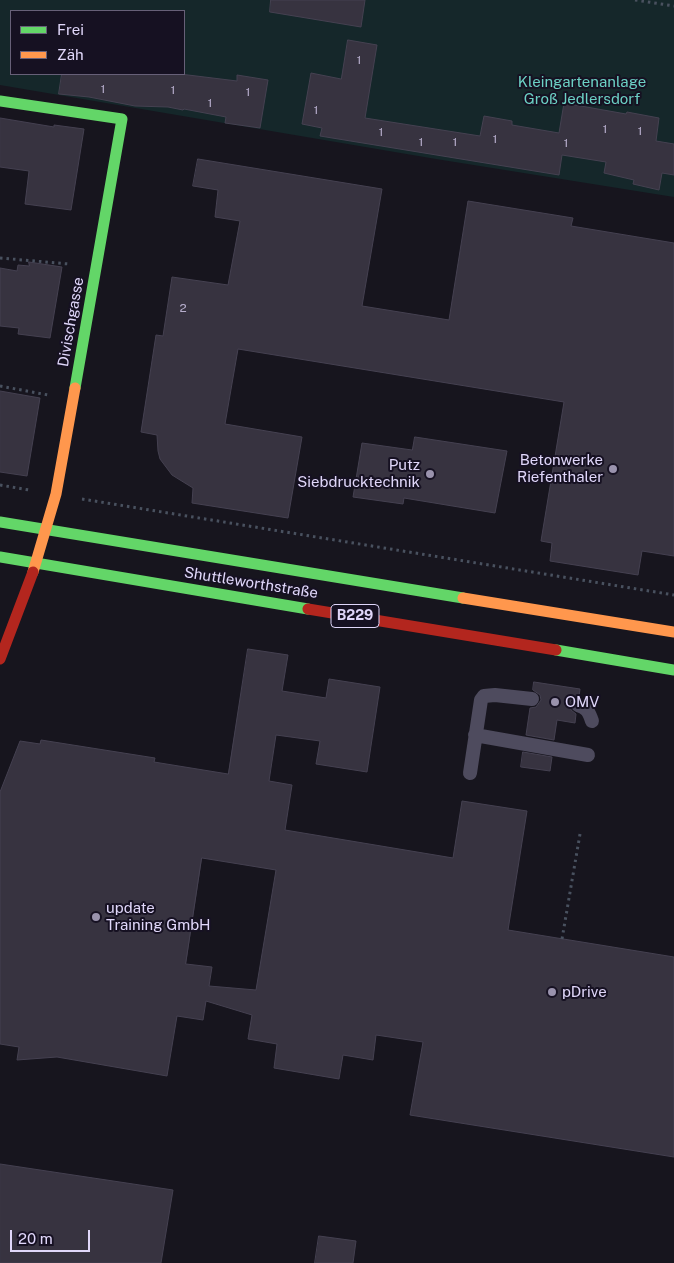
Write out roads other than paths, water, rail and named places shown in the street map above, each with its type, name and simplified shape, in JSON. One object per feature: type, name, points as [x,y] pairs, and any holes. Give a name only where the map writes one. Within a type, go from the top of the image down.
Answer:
[{"type":"main road","name":"Divischgasse","points":[[0,101],[122,119],[56,494],[29,586],[0,659]]},
{"type":"main road","name":"Shuttleworthstraße","points":[[0,522],[674,632]]},
{"type":"main road","name":"Shuttleworthstraße","points":[[0,557],[674,670]]},
{"type":"lane","points":[[470,773],[481,700],[484,696],[532,699]]},
{"type":"lane","points":[[578,705],[584,707],[592,721]]},
{"type":"lane","points":[[476,735],[588,755]]},
{"type":"place","name":"Betonwerke Riefenthaler","points":[[613,469]]},
{"type":"place","name":"Putz Siebdrucktechnik","points":[[430,474]]},
{"type":"place","name":"OMV","points":[[555,702]]},
{"type":"place","name":"update Training GmbH","points":[[96,917]]},
{"type":"place","name":"pDrive","points":[[552,992]]},
{"type":"park label","name":"Kleingartenanlage Groß Jedlersdorf","points":[[582,90]]}]
